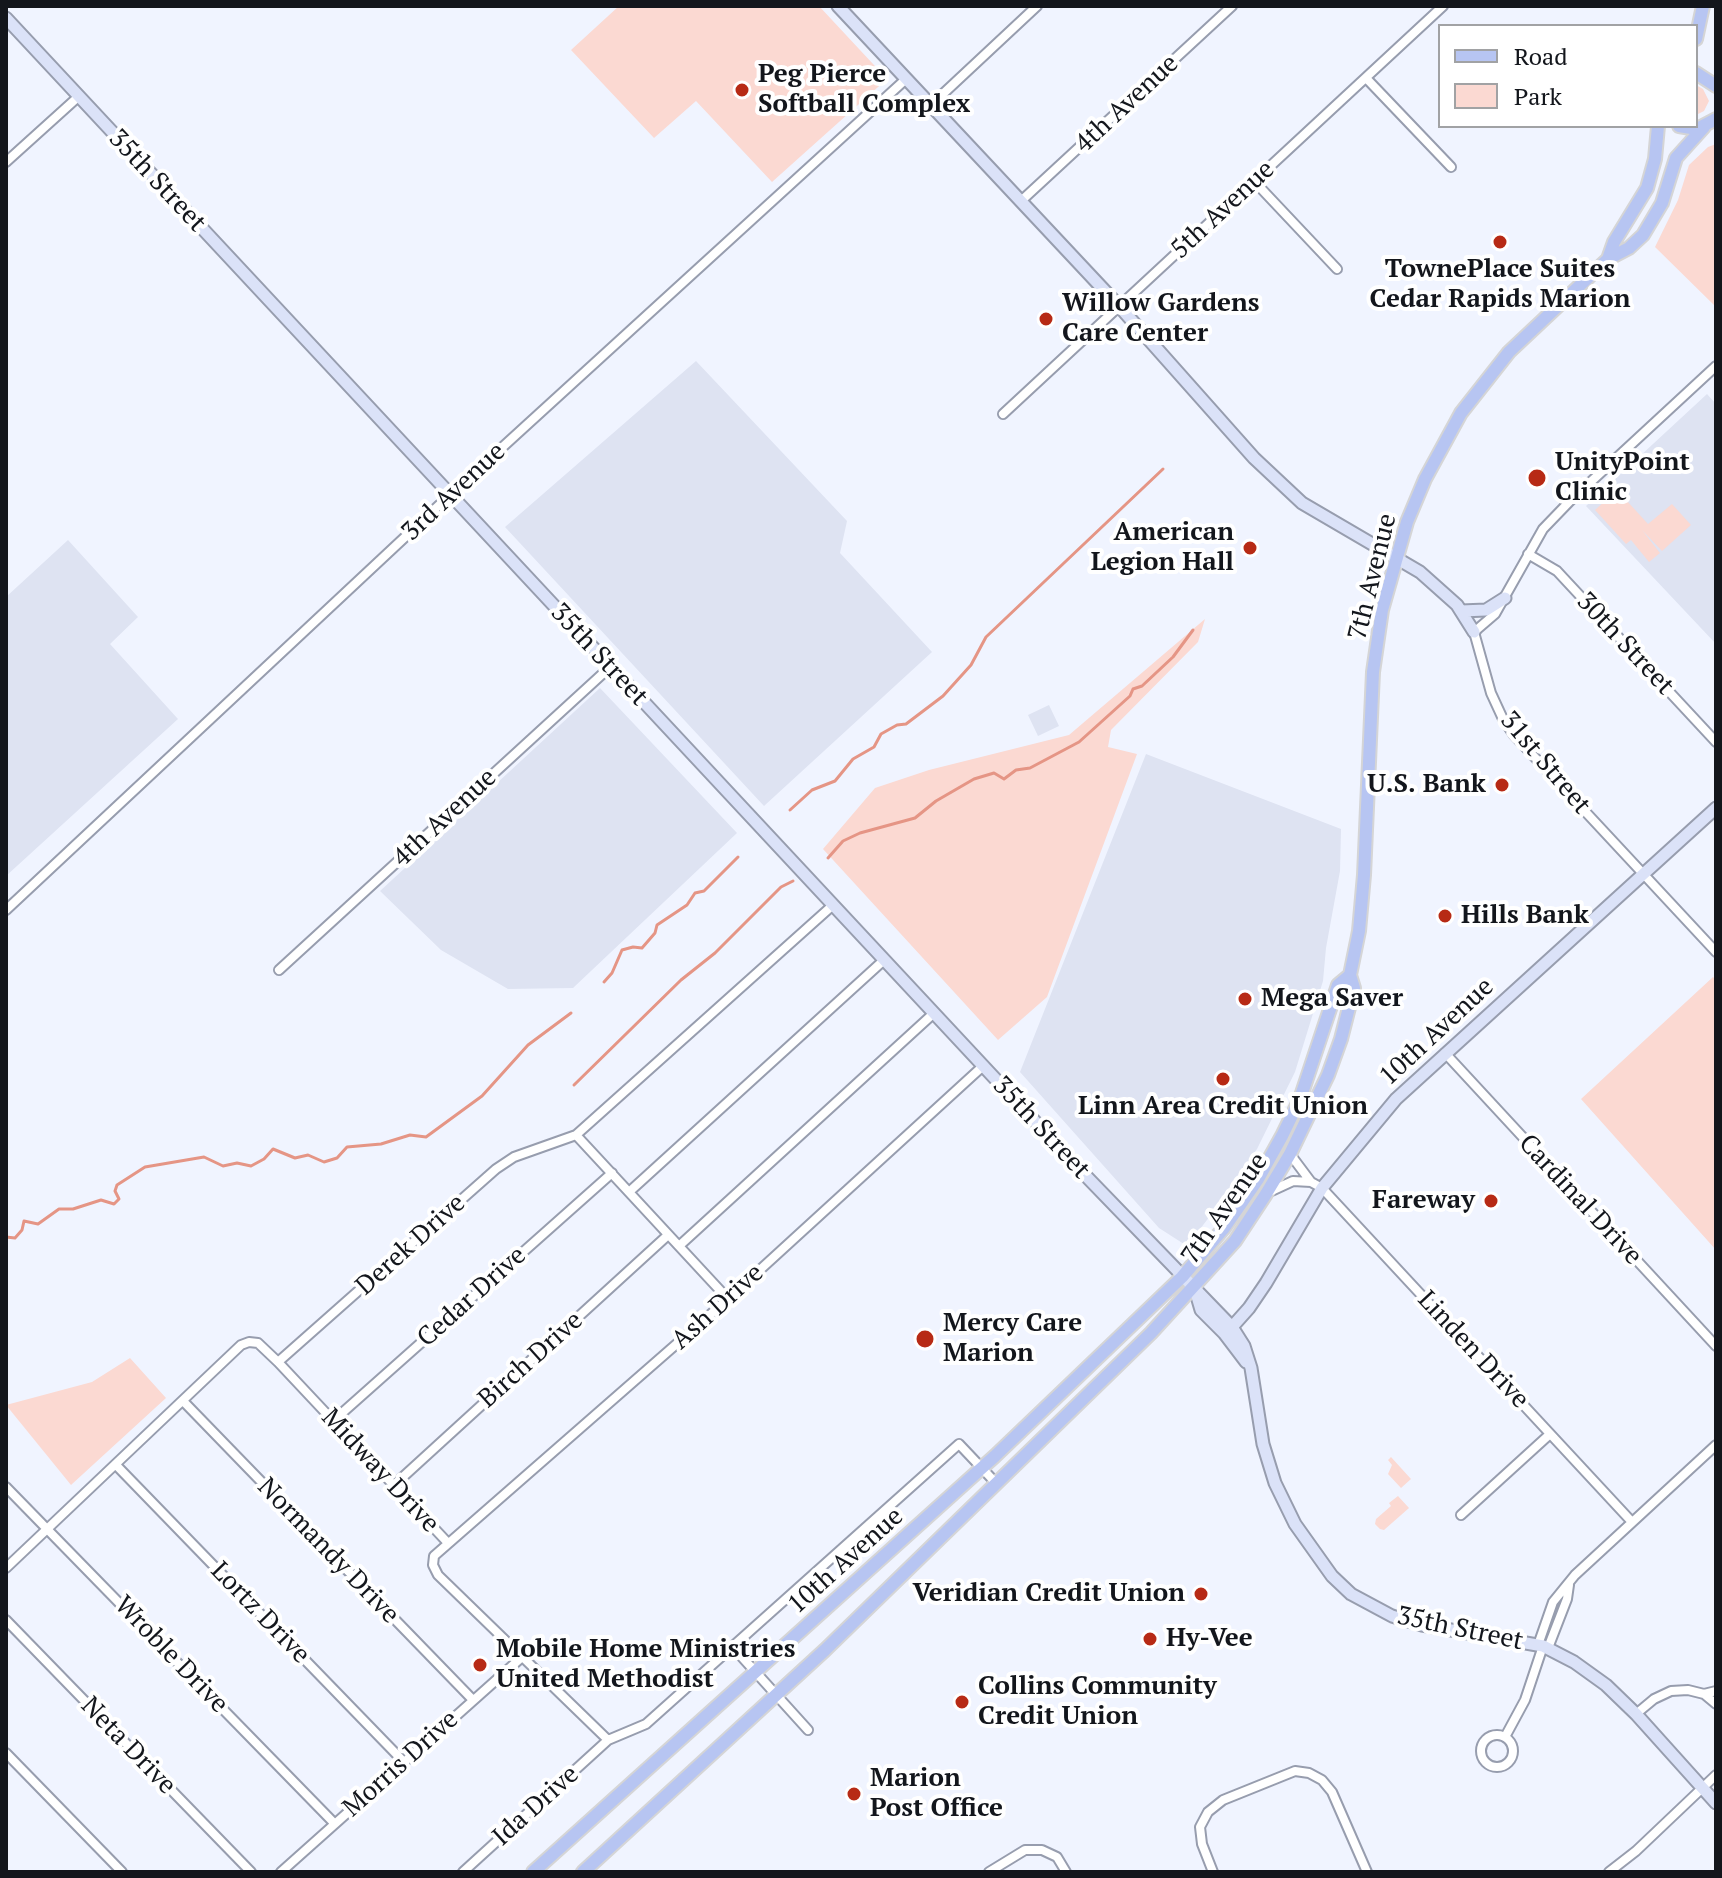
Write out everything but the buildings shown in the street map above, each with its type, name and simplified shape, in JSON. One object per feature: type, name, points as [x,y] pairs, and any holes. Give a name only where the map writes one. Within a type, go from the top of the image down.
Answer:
[{"type":"main road","points":[[1698,30],[1703,6]]},
{"type":"main road","points":[[1698,74],[1716,86]]},
{"type":"main road","points":[[1691,128],[1712,123]]},
{"type":"main road","name":"7th Avenue","points":[[1194,1288],[1235,1241],[1290,1154],[1328,1075],[1341,1039],[1354,988],[1350,975],[1359,931],[1364,875],[1373,672],[1382,610],[1407,522],[1425,479],[1461,413],[1517,344],[1608,259],[1629,248],[1643,235],[1662,203],[1676,158],[1712,123]]},
{"type":"main road","name":"7th Avenue","points":[[1608,259],[1614,242],[1647,188],[1655,159],[1658,128]]},
{"type":"main road","name":"7th Avenue","points":[[1182,1277],[1224,1228],[1282,1136],[1300,1099],[1338,985],[1350,975]]},
{"type":"main road","name":"10th Avenue","points":[[533,1872],[981,1468],[1182,1277]]},
{"type":"main road","name":"10th Avenue","points":[[583,1872],[777,1694],[1194,1288]]},
{"type":"street","points":[[931,105],[1037,6]]},
{"type":"street","name":"4th Avenue","points":[[1021,201],[1232,6]]},
{"type":"street","name":"5th Avenue","points":[[1003,414],[1443,6]]},
{"type":"street","name":"31st Street","points":[[843,8],[1119,306],[1213,413],[1302,503],[1420,572],[1461,611],[1474,632],[1491,693],[1508,727],[1716,952]]},
{"type":"street","name":"35th Street","points":[[6,18],[983,1066],[1232,1327],[1244,1346],[1251,1368],[1263,1444],[1275,1483],[1295,1524],[1332,1576],[1351,1594],[1392,1616],[1422,1625],[1543,1647],[1574,1662],[1636,1714],[1716,1803]]},
{"type":"street","points":[[1366,78],[1451,167]]},
{"type":"street","name":"3rd Avenue","points":[[6,910],[450,495],[906,79]]},
{"type":"street","points":[[6,162],[78,97]]},
{"type":"street","points":[[1254,181],[1337,269]]},
{"type":"street","points":[[1474,632],[1495,614],[1543,529],[1716,366]]},
{"type":"street","name":"30th Street","points":[[1528,554],[1557,571],[1716,742]]},
{"type":"street","points":[[1461,611],[1486,610],[1505,598]]},
{"type":"street","name":"4th Avenue","points":[[279,970],[610,667]]},
{"type":"street","name":"10th Avenue","points":[[1232,1327],[1266,1283],[1316,1185],[1378,1118],[1445,1053],[1716,808]]},
{"type":"street","name":"Derek Drive","points":[[278,1362],[496,1169],[514,1157],[576,1135],[833,905]]},
{"type":"street","points":[[629,1192],[884,960]]},
{"type":"street","points":[[679,1246],[934,1013]]},
{"type":"street","name":"Cardinal Drive","points":[[1445,1053],[1716,1346]]},
{"type":"street","name":"Ash Drive","points":[[448,1543],[728,1299],[983,1066]]},
{"type":"street","points":[[576,1135],[728,1299]]},
{"type":"street","name":"Linden Drive","points":[[1290,1154],[1632,1522]]},
{"type":"street","name":"Cedar Drive","points":[[333,1421],[612,1173]]},
{"type":"street","points":[[1266,1194],[1293,1181],[1316,1185]]},
{"type":"street","name":"Birch Drive","points":[[393,1486],[668,1235]]},
{"type":"street","name":"35th Street","points":[[1194,1288],[1201,1310],[1224,1333],[1251,1368]]},
{"type":"street","points":[[6,1568],[241,1345],[258,1343],[278,1362]]},
{"type":"street","name":"Midway Drive","points":[[278,1362],[448,1543],[434,1556],[433,1565],[438,1575],[608,1740]]},
{"type":"street","name":"Normandy Drive","points":[[184,1402],[473,1700]]},
{"type":"street","points":[[1461,1515],[1550,1434]]},
{"type":"street","points":[[608,1740],[646,1724],[959,1444],[995,1482]]},
{"type":"street","points":[[1505,1737],[1525,1700],[1543,1647],[1553,1602],[1632,1522],[1716,1445]]},
{"type":"street","name":"Lortz Drive","points":[[116,1465],[404,1762]]},
{"type":"street","name":"Wroble Drive","points":[[6,1487],[335,1824]]},
{"type":"street","name":"Neta Drive","points":[[6,1620],[251,1872]]},
{"type":"street","points":[[732,1646],[808,1730]]},
{"type":"street","name":"Morris Drive","points":[[281,1872],[522,1657]]},
{"type":"street","points":[[1636,1714],[1654,1699],[1671,1691],[1688,1690],[1704,1694],[1716,1704]]},
{"type":"street","points":[[1704,1694],[1716,1691]]},
{"type":"street","name":"Ida Drive","points":[[463,1872],[608,1740]]},
{"type":"street","points":[[6,1753],[122,1872]]},
{"type":"street","points":[[1213,1872],[1202,1844],[1200,1827],[1208,1812],[1223,1800],[1295,1771],[1309,1773],[1322,1780],[1332,1792],[1367,1872]]},
{"type":"street","points":[[1609,1872],[1716,1775]]},
{"type":"street","points":[[989,1872],[1025,1850],[1042,1850],[1057,1857],[1066,1872]]},
{"type":"shaded area","points":[[696,361],[847,521],[840,553],[932,652],[764,806],[505,527]]},
{"type":"shaded area","points":[[1707,394],[1716,404],[1716,644],[1586,506]]},
{"type":"shaded area","points":[[68,540],[138,617],[110,644],[178,719],[6,876],[6,597]]},
{"type":"shaded area","points":[[600,688],[737,833],[573,988],[508,989],[441,950],[380,891]]},
{"type":"shaded area","points":[[1049,705],[1059,726],[1038,736],[1028,715]]},
{"type":"shaded area","points":[[1146,754],[1341,829],[1340,871],[1323,981],[1295,1072],[1257,1149],[1187,1246],[1159,1228],[1020,1072]]},
{"type":"green space","name":"Peg Pierce Softball Complex","points":[[619,6],[819,6],[887,79],[772,182],[696,101],[654,138],[571,50]]},
{"type":"green space","points":[[1698,86],[1709,101],[1704,111],[1698,114]]},
{"type":"green space","points":[[1716,144],[1716,307],[1655,247],[1678,200],[1689,165],[1708,147]]},
{"type":"green space","points":[[1617,490],[1648,524],[1672,504],[1691,525],[1662,551],[1642,530],[1660,553],[1649,562],[1631,540],[1626,544],[1595,510]]},
{"type":"green space","points":[[1205,619],[1198,642],[1111,730],[1108,747],[1137,754],[1047,997],[998,1040],[823,849],[875,788],[929,770],[1069,735]]},
{"type":"green space","points":[[1713,977],[1716,980],[1716,1250],[1581,1099]]},
{"type":"green space","points":[[130,1358],[166,1398],[71,1485],[6,1405],[92,1382]]},
{"type":"green space","points":[[1391,1457],[1411,1479],[1401,1488],[1388,1474],[1392,1465],[1388,1460]]},
{"type":"green space","points":[[1398,1496],[1409,1508],[1384,1530],[1380,1529],[1375,1524],[1376,1519]]},
{"type":"waterway","points":[[790,810],[812,790],[835,781],[853,759],[874,747],[881,734],[897,725],[906,724],[943,696],[971,665],[986,637],[1163,469]]},
{"type":"waterway","points":[[828,858],[843,841],[860,833],[915,818],[936,801],[974,779],[994,773],[1004,779],[1016,770],[1030,768],[1079,742],[1130,696],[1133,689],[1142,686],[1173,657],[1193,630]]},
{"type":"waterway","points":[[604,982],[612,973],[622,950],[642,948],[655,933],[657,925],[687,905],[695,893],[704,891],[738,857]]},
{"type":"waterway","points":[[574,1085],[681,980],[715,953],[781,887],[793,881]]},
{"type":"waterway","points":[[6,1237],[15,1238],[22,1230],[24,1221],[38,1224],[59,1209],[73,1209],[101,1200],[114,1204],[119,1199],[115,1191],[117,1185],[145,1167],[204,1157],[223,1166],[237,1163],[251,1166],[264,1159],[273,1149],[295,1158],[308,1155],[324,1162],[337,1158],[347,1147],[381,1144],[410,1135],[426,1137],[482,1096],[528,1045],[571,1013]]},
{"type":"place","name":"Peg Pierce Softball Complex","points":[[742,90]]},
{"type":"place","name":"TownePlace Suites Cedar Rapids Marion","points":[[1500,242]]},
{"type":"place","name":"Willow Gardens Care Center","points":[[1046,319]]},
{"type":"place","name":"UnityPoint Clinic","points":[[1537,478]]},
{"type":"place","name":"American Legion Hall","points":[[1250,548]]},
{"type":"place","name":"U.S. Bank","points":[[1502,785]]},
{"type":"place","name":"Hills Bank","points":[[1445,916]]},
{"type":"place","name":"Mega Saver","points":[[1245,999]]},
{"type":"place","name":"Linn Area Credit Union","points":[[1223,1079]]},
{"type":"place","name":"Fareway","points":[[1491,1201]]},
{"type":"place","name":"Mercy Care Marion","points":[[925,1339]]},
{"type":"place","name":"Veridian Credit Union","points":[[1201,1594]]},
{"type":"place","name":"Hy-Vee","points":[[1150,1639]]},
{"type":"place","name":"Mobile Home Ministries United Methodist","points":[[480,1665]]},
{"type":"place","name":"Collins Community Credit Union","points":[[962,1702]]},
{"type":"place","name":"Marion Post Office","points":[[854,1794]]}]
